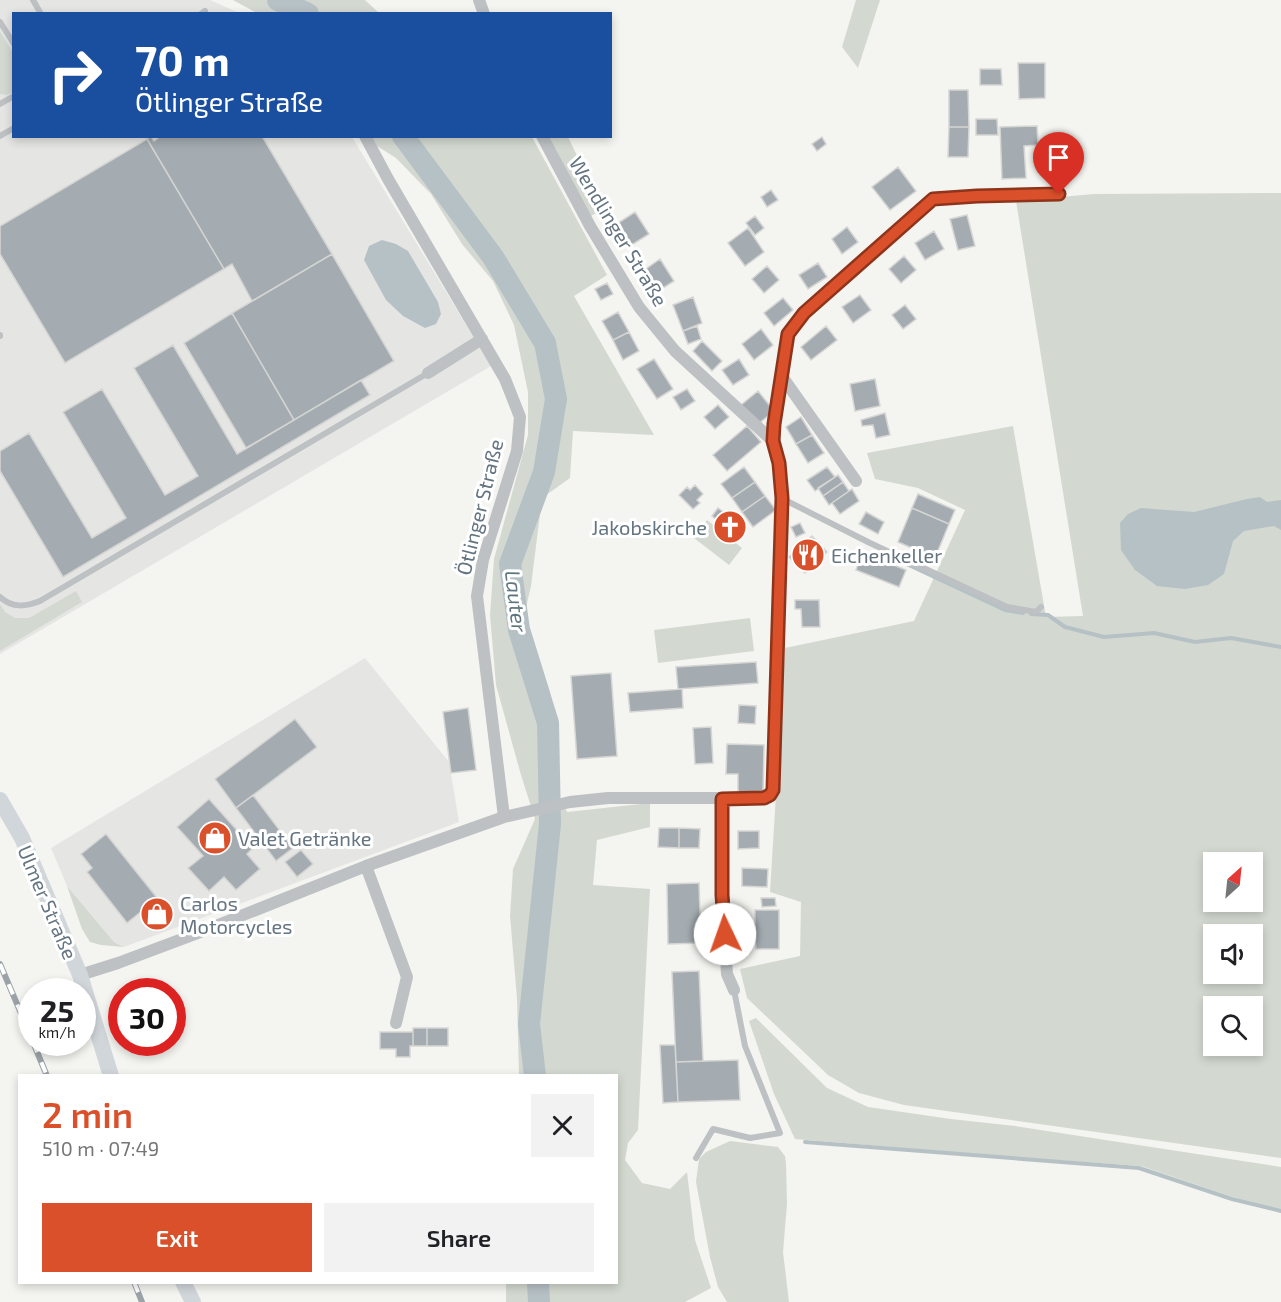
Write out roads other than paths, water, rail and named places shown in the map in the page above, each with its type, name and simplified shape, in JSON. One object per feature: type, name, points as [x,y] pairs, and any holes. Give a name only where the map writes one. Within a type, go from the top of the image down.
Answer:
[{"type":"main road","name":"Ulmer Straße","points":[[0,800],[22,838],[80,975],[110,1074]]},
{"type":"main road","points":[[184,1284],[193,1302]]},
{"type":"street","name":"Ötlinger Straße","points":[[367,138],[388,179],[505,379],[520,417],[517,451],[483,560],[477,596],[504,817]]},
{"type":"street","name":"Wendlinger Straße","points":[[543,138],[590,226],[639,308],[675,351],[773,441]]},
{"type":"street","points":[[80,975],[118,963],[366,867],[504,817],[570,802],[608,798],[722,799],[764,798],[770,795],[773,790],[782,498],[779,463],[773,441],[788,334],[804,313],[933,199],[1059,194]]},
{"type":"street","points":[[428,373],[482,339]]},
{"type":"street","points":[[781,375],[856,482]]},
{"type":"street","points":[[722,799],[722,895],[726,963],[727,974],[734,990]]},
{"type":"street","points":[[366,867],[407,977],[396,1023]]},
{"type":"lane","points":[[0,22],[12,41]]},
{"type":"lane","points":[[0,597],[9,604],[16,605],[27,606],[40,601],[428,373]]},
{"type":"lane","points":[[782,498],[870,543],[1006,607],[1036,612],[1041,608]]},
{"type":"lane","points":[[696,1158],[713,1129],[750,1138],[780,1133],[745,1046],[734,990]]},
{"type":"waterway","name":"Lauter","points":[[278,0],[304,12]]},
{"type":"waterway","name":"Lauter","points":[[404,138],[493,257],[545,343],[556,399],[544,472],[510,564],[519,630],[548,723],[550,824],[529,1024],[535,1074]]},
{"type":"waterway","points":[[881,552],[1005,610],[1023,613]]},
{"type":"waterway","points":[[1031,614],[1048,615],[1065,627],[1104,637],[1154,633],[1195,642],[1231,638],[1281,647]]},
{"type":"waterway","points":[[805,1142],[1139,1168],[1232,1199],[1281,1211]]},
{"type":"waterway","name":"Lauter","points":[[538,1284],[539,1302]]},
{"type":"railway","points":[[0,964],[18,1006]]},
{"type":"railway","points":[[39,1056],[46,1074]]},
{"type":"railway","points":[[135,1284],[142,1302]]},
{"type":"place","name":"Jakobskirche","points":[[730,527]]},
{"type":"place","name":"Eichenkeller","points":[[808,555]]},
{"type":"place","name":"Valet Getränke","points":[[215,838]]},
{"type":"place","name":"Carlos Motorcycles","points":[[157,914]]}]
